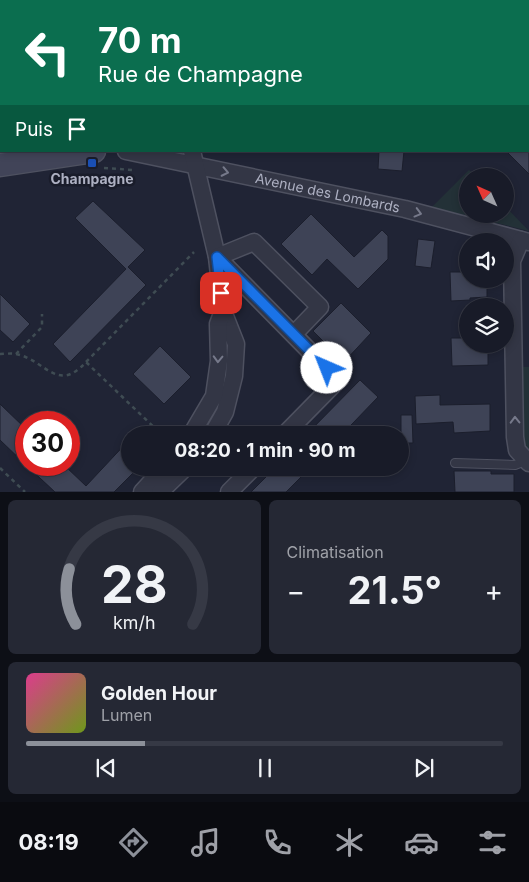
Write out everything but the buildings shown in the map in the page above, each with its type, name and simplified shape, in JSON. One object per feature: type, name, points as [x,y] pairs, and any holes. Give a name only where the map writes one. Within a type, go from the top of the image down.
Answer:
[{"type":"street","points":[[0,166],[88,152]]},
{"type":"street","name":"Avenue des Lombards","points":[[136,152],[194,158],[405,209],[525,241]]},
{"type":"street","points":[[194,158],[217,257],[223,311],[236,344],[234,376],[225,412],[217,426]]},
{"type":"street","points":[[525,241],[512,261],[515,437],[517,450],[527,462]]},
{"type":"street","points":[[217,257],[254,242],[314,301],[320,307],[294,334]]},
{"type":"street","points":[[217,257],[338,380],[293,426]]},
{"type":"street","points":[[196,426],[214,396],[219,361],[218,324],[223,311]]},
{"type":"street","points":[[142,492],[157,476]]},
{"type":"street","points":[[160,492],[177,476]]},
{"type":"street","points":[[229,492],[245,476]]},
{"type":"lane","points":[[455,463],[515,465],[527,462]]},
{"type":"path","points":[[0,354],[16,354],[54,374],[63,376],[78,371],[194,252]]},
{"type":"path","points":[[16,354],[42,327],[42,314]]},
{"type":"path","points":[[86,362],[153,426]]},
{"type":"path","points":[[0,468],[25,492]]},
{"type":"shaded area","points":[[459,180],[459,214],[432,207]]},
{"type":"shaded area","points":[[514,215],[529,231],[497,223],[514,223]]},
{"type":"shaded area","points":[[522,367],[529,367],[529,451],[524,444]]},
{"type":"place","name":"Champagne","points":[[92,163]]},
{"type":"route","points":[[221,293],[217,257],[327,368]]}]
